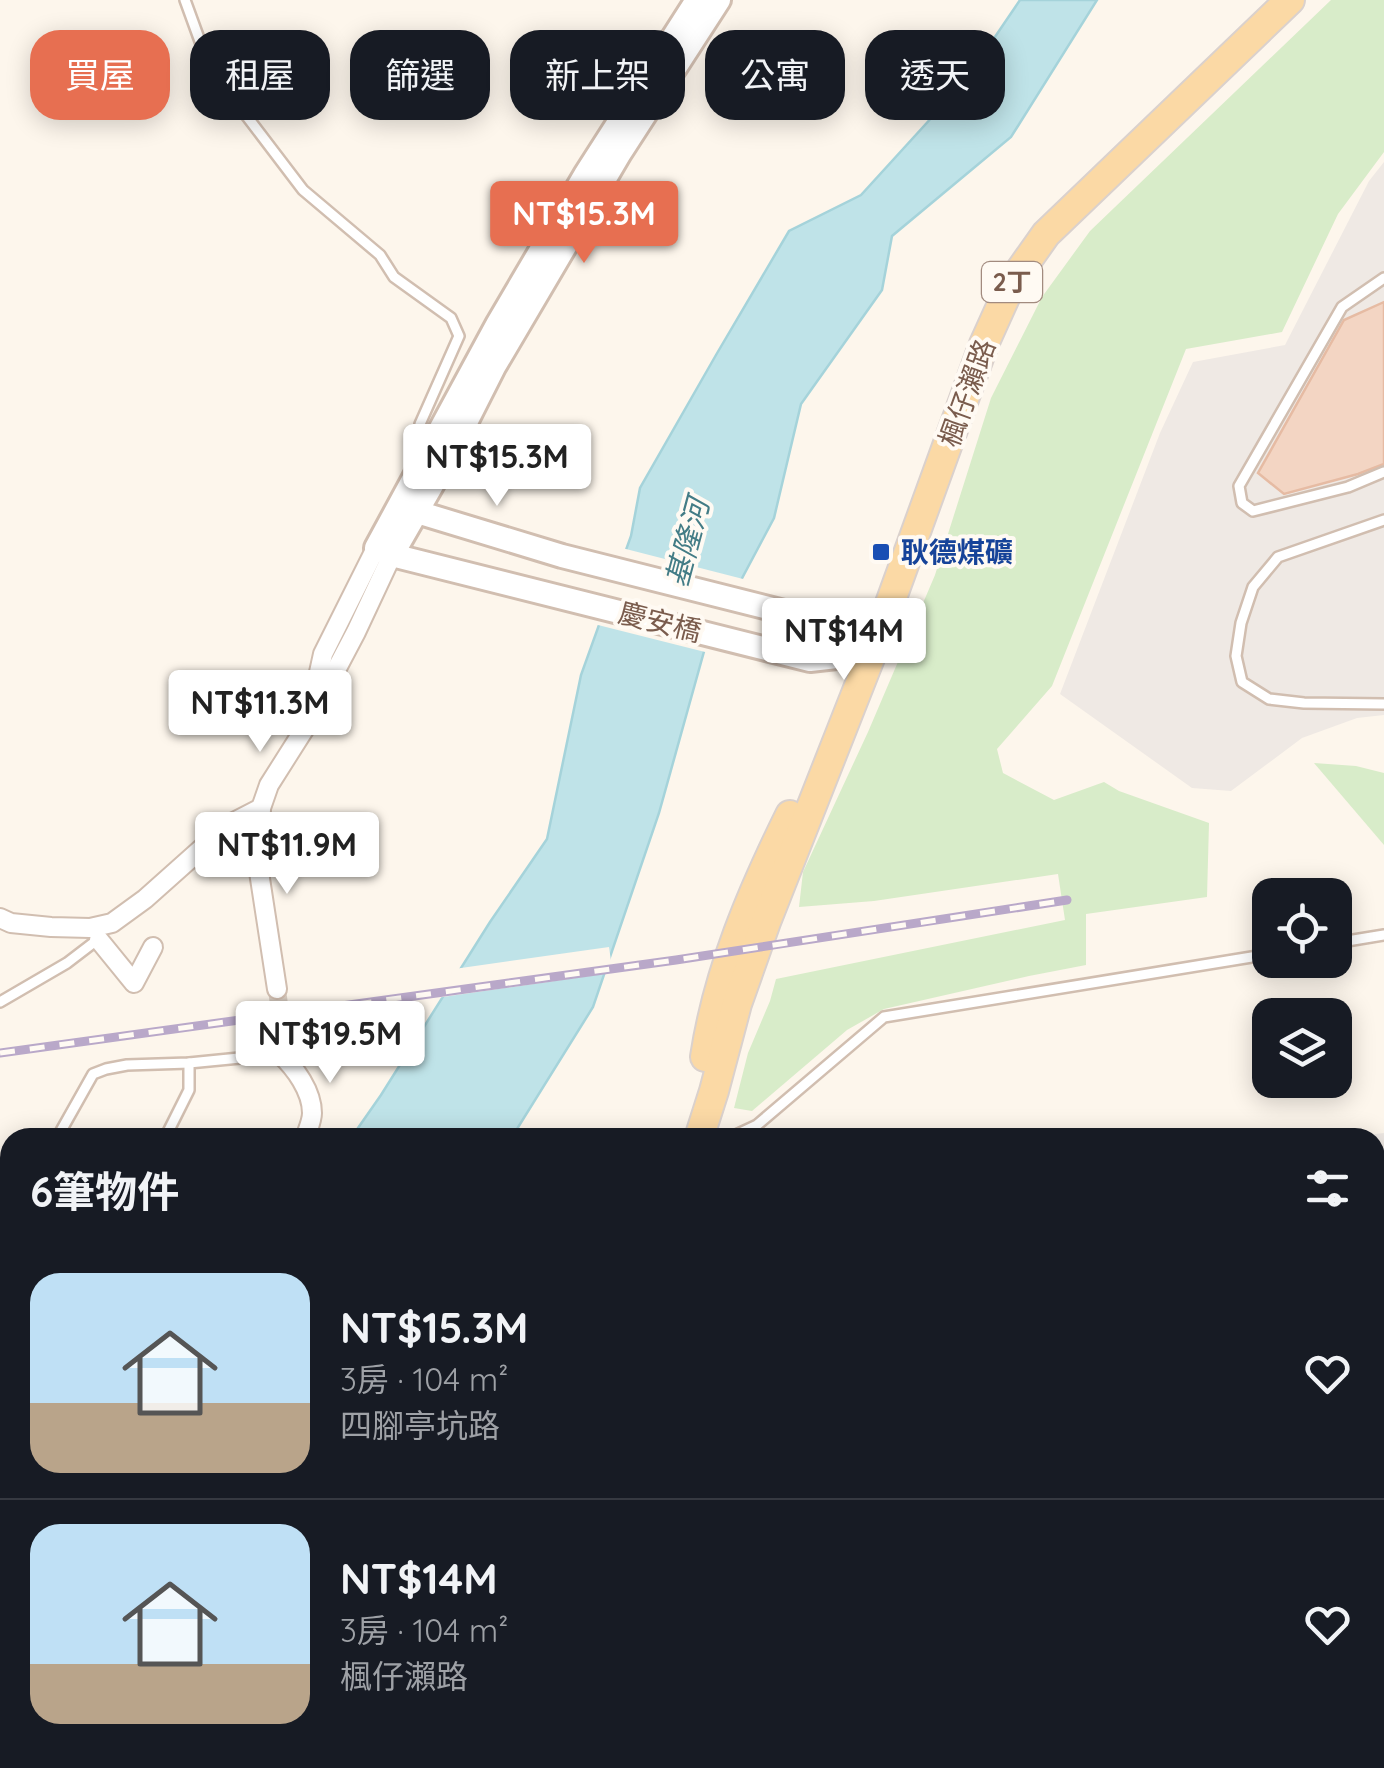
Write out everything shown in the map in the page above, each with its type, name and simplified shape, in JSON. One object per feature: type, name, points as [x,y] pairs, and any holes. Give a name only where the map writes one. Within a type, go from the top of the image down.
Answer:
[{"type":"main road","name":"楓仔瀨路","points":[[700,1128],[766,922],[872,653],[984,344],[1012,282],[1046,234],[1290,0]]},
{"type":"street","points":[[277,989],[259,872],[260,808],[269,785],[307,725],[356,632],[384,551],[407,509],[430,445],[585,176],[697,0]]},
{"type":"street","points":[[407,509],[451,452],[494,366],[620,153],[719,0]]},
{"type":"street","name":"慶安橋","points":[[407,509],[562,556],[820,622],[872,653]]},
{"type":"street","name":"慶安橋","points":[[384,551],[810,660],[872,653]]},
{"type":"street","points":[[0,918],[50,927],[90,928],[112,923],[145,900],[228,826],[260,808]]},
{"type":"street","points":[[99,940],[134,983],[153,947]]},
{"type":"street","points":[[282,1029],[280,1054],[291,1064],[311,1102],[313,1118],[309,1128]]},
{"type":"lane","points":[[184,0],[222,85],[302,190],[380,256],[394,277],[450,318],[459,336],[420,424],[430,445]]},
{"type":"lane","points":[[1384,278],[1342,307],[1239,486],[1242,503],[1254,511],[1348,487],[1384,472]]},
{"type":"lane","points":[[1384,520],[1278,557],[1254,587],[1241,623],[1236,656],[1242,682],[1268,700],[1384,704]]},
{"type":"lane","points":[[0,1002],[68,963],[99,940],[112,923]]},
{"type":"lane","points":[[1352,941],[1384,936]]},
{"type":"lane","points":[[749,1128],[884,1017],[1252,957]]},
{"type":"lane","points":[[63,1128],[94,1074],[127,1065],[280,1054]]},
{"type":"lane","points":[[169,1128],[190,1090],[189,1063]]},
{"type":"shaded area","points":[[1384,162],[1384,715],[1357,718],[1302,738],[1231,791],[1192,788],[1060,694],[1160,433],[1193,362],[1285,345],[1369,181]]},
{"type":"green space","points":[[1331,0],[1384,0],[1384,152],[1338,214],[1282,332],[1186,349],[1052,686],[997,749],[1003,773],[1054,800],[1104,782],[1209,823],[1207,897],[1086,914],[1086,965],[884,1009],[847,1030],[752,1111],[734,1108],[748,1053],[776,979],[1065,920],[1058,874],[874,901],[799,907],[803,872],[935,575],[991,398],[1042,297],[1090,231]]},
{"type":"green space","points":[[1314,763],[1384,773],[1384,845]]},
{"type":"water","name":"基隆河","points":[[1020,0],[1097,0],[1011,137],[892,236],[882,290],[801,404],[774,518],[705,648],[659,813],[593,1007],[518,1128],[358,1128],[547,839],[581,675],[631,536],[640,488],[789,231],[861,195],[929,120],[1005,120],[1005,30],[1000,30]]},
{"type":"pier","points":[[622,548],[747,580],[709,653],[594,624]]},
{"type":"pier","points":[[609,947],[610,973],[436,998],[454,969]]},
{"type":"building","points":[[1384,302],[1384,464],[1284,494],[1258,473],[1344,320]]},
{"type":"tunnel","points":[[277,989],[282,1029]]},
{"type":"railway","points":[[0,1053],[676,960],[1067,900]]},
{"type":"place","name":"耿德煤礦","points":[[881,552]]}]
